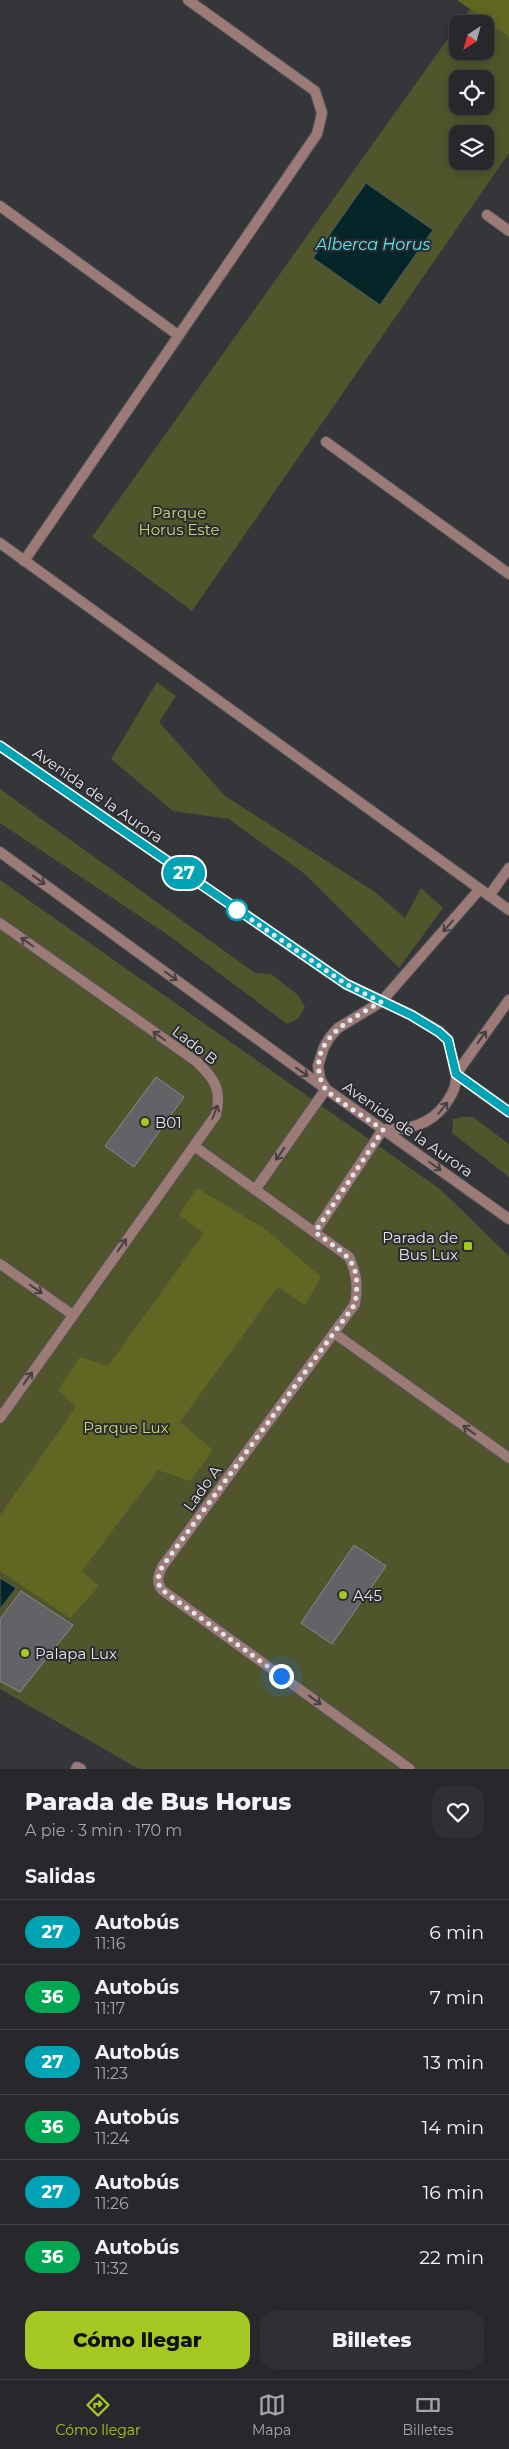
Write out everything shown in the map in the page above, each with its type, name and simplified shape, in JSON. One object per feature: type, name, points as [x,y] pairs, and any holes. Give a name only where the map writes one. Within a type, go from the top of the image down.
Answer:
[{"type":"street","points":[[24,560],[317,134],[322,113],[315,91],[188,0]]},
{"type":"street","points":[[0,206],[178,335]]},
{"type":"street","points":[[487,215],[509,231]]},
{"type":"street","points":[[326,442],[509,574]]},
{"type":"street","points":[[0,543],[509,910]]},
{"type":"street","name":"Avenida de la Aurora","points":[[0,746],[346,984],[411,1015],[439,1032],[448,1040],[456,1074]]},
{"type":"street","name":"Avenida de la Aurora","points":[[0,852],[326,1089],[509,1219]]},
{"type":"street","points":[[489,896],[509,868]]},
{"type":"street","points":[[255,1190],[326,1089],[320,1079],[318,1066],[324,1047],[338,1028],[381,1002],[480,889]]},
{"type":"street","name":"Lado B","points":[[0,923],[197,1062],[212,1076],[218,1096],[216,1115],[0,1418]]},
{"type":"street","points":[[315,1232],[383,1130],[411,1128],[436,1115],[454,1090],[457,1081],[456,1074],[509,1000]]},
{"type":"street","points":[[456,1074],[509,1112]]},
{"type":"street","points":[[194,1146],[350,1257],[358,1285],[355,1304],[334,1333],[509,1458]]},
{"type":"street","points":[[0,1264],[73,1315]]},
{"type":"street","name":"Lado A","points":[[334,1333],[162,1567],[158,1576],[158,1584],[162,1590],[410,1769]]},
{"type":"street","points":[[76,1769],[78,1767],[81,1769]]},
{"type":"green space","points":[[457,0],[509,0],[509,37],[494,26],[494,15],[478,15]]},
{"type":"green space","name":"Parque Horus Este","points":[[470,9],[478,15],[466,15]]},
{"type":"green space","name":"Parque Horus Este","points":[[494,26],[509,37],[509,153],[192,611],[92,537],[449,37],[449,60],[494,60]]},
{"type":"green space","points":[[157,682],[176,696],[159,722],[225,796],[375,892],[405,918],[421,888],[443,908],[399,968],[306,875],[229,819],[173,811],[111,759]]},
{"type":"green space","points":[[0,789],[255,973],[271,974],[298,995],[305,1007],[298,1019],[287,1024],[168,935],[0,823]]},
{"type":"green space","name":"Parque Lux","points":[[0,880],[440,1189],[509,1256],[509,1769],[139,1769],[0,1689]]},
{"type":"green space","points":[[473,1117],[509,1144],[509,1177],[452,1133],[453,1119]]},
{"type":"green space","name":"Parque Lux","points":[[197,1188],[265,1229],[321,1277],[305,1305],[278,1287],[180,1422],[213,1450],[190,1481],[158,1470],[82,1571],[99,1586],[70,1618],[0,1571],[0,1515],[76,1407],[58,1390],[80,1357],[108,1366],[204,1233],[179,1215]]},
{"type":"water","name":"Alberca Horus","points":[[366,183],[433,230],[380,305],[313,258]]},
{"type":"water","points":[[0,1578],[16,1588],[0,1609]]},
{"type":"building","name":"B01","points":[[156,1077],[184,1097],[134,1167],[105,1146]]},
{"type":"building","name":"A45","points":[[354,1545],[386,1566],[332,1644],[301,1623]]},
{"type":"building","name":"Palapa Lux","points":[[21,1591],[73,1625],[20,1692],[0,1681],[0,1619]]},
{"type":"bus line","name":"27","points":[[0,746],[346,984],[411,1015],[439,1032],[448,1040],[456,1074],[509,1112]]},
{"type":"place","name":"B01","points":[[145,1122]]},
{"type":"place","name":"Parada de Bus Lux","points":[[468,1246]]},
{"type":"place","name":"A45","points":[[343,1595]]},
{"type":"place","name":"Palapa Lux","points":[[25,1653]]},
{"type":"route","points":[[237,910],[346,984],[381,1002],[338,1028],[324,1047],[318,1066],[320,1079],[326,1089],[383,1130],[315,1232],[350,1257],[358,1285],[355,1304],[162,1567],[158,1576],[158,1584],[162,1590],[281,1676]]}]
